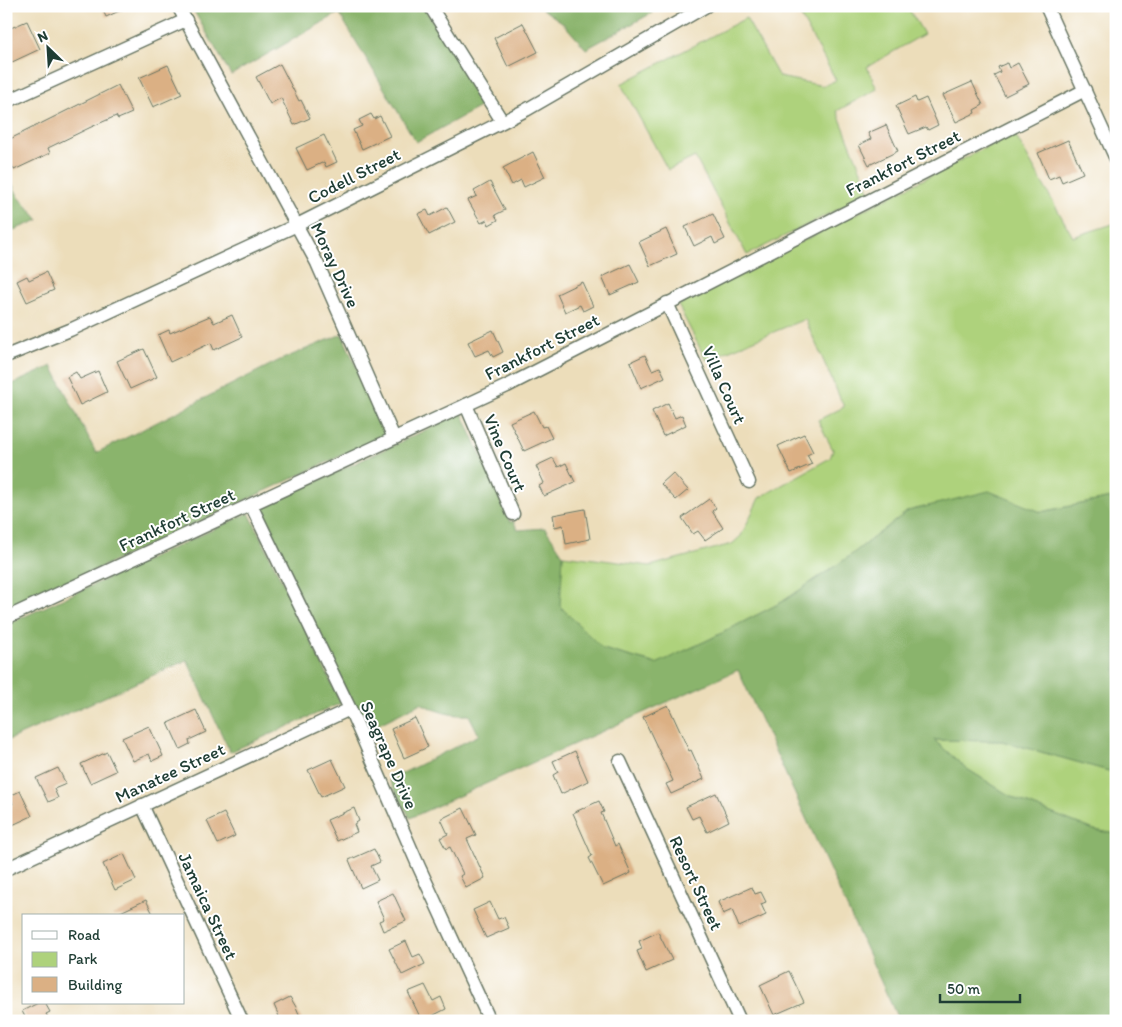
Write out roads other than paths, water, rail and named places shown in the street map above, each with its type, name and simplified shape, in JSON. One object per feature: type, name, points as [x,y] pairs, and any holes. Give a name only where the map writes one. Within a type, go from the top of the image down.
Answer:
[{"type":"street","name":"Moray Drive","points":[[178,6],[317,263],[394,438]]},
{"type":"street","points":[[430,6],[502,121]]},
{"type":"street","name":"Codell Street","points":[[6,356],[70,330],[296,225],[526,110],[706,6]]},
{"type":"street","points":[[1046,6],[1116,158]]},
{"type":"street","points":[[6,102],[186,20]]},
{"type":"street","name":"Frankfort Street","points":[[6,618],[507,386],[1085,90]]},
{"type":"street","name":"Villa Court","points":[[667,303],[748,482]]},
{"type":"street","name":"Vine Court","points":[[466,405],[513,514]]},
{"type":"street","name":"Seagrape Drive","points":[[251,505],[350,709],[490,1021]]},
{"type":"street","name":"Manatee Street","points":[[6,869],[350,709]]},
{"type":"street","name":"Resort Street","points":[[620,761],[740,1021]]},
{"type":"street","name":"Jamaica Street","points":[[142,805],[242,1021]]}]
